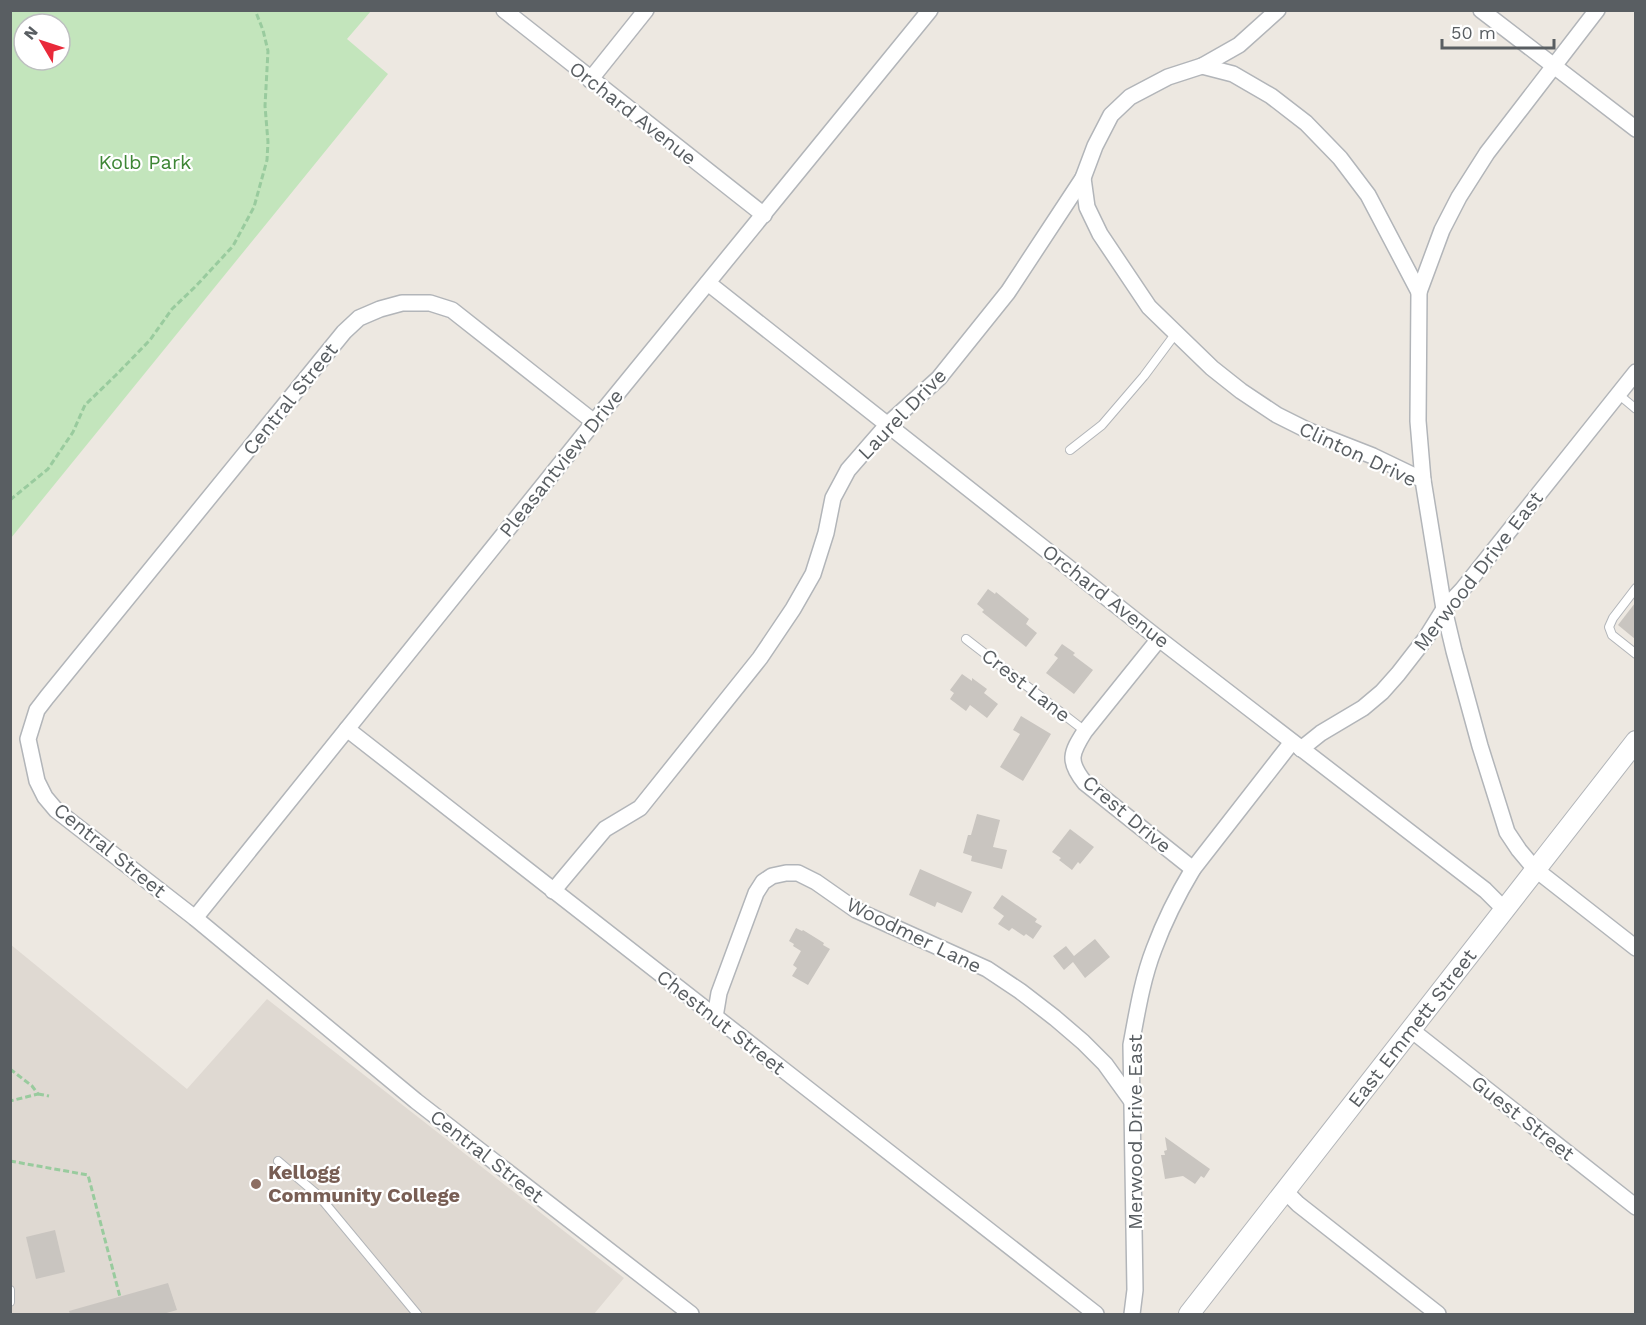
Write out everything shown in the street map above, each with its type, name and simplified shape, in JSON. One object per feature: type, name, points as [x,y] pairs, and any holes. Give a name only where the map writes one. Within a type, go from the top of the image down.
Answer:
[{"type":"street","name":"Orchard Avenue","points":[[504,10],[764,215]]},
{"type":"street","points":[[590,80],[646,10]]},
{"type":"street","name":"Pleasantview Drive","points":[[195,918],[594,422],[930,10]]},
{"type":"street","name":"Laurel Drive","points":[[553,891],[605,829],[640,808],[760,658],[813,574],[826,533],[833,498],[848,470],[888,424],[939,378],[1008,292],[1083,178],[1095,146],[1111,115],[1130,97],[1168,77],[1202,66],[1239,45],[1278,10]]},
{"type":"street","points":[[1481,10],[1635,129]]},
{"type":"street","points":[[1423,480],[1418,421],[1419,292],[1442,230],[1459,197],[1487,153],[1597,10]]},
{"type":"street","points":[[1202,66],[1233,74],[1271,96],[1306,123],[1340,158],[1368,195],[1419,292]]},
{"type":"street","name":"Clinton Drive","points":[[1083,178],[1087,207],[1100,234],[1149,307],[1212,368],[1277,415],[1423,480],[1444,609],[1480,746],[1507,832],[1535,869]]},
{"type":"street","name":"Orchard Avenue","points":[[708,283],[1159,639],[1485,890],[1504,909]]},
{"type":"street","name":"Central Street","points":[[594,422],[452,310],[429,303],[402,303],[359,318],[344,333],[46,697],[37,710],[28,739],[37,781],[45,797],[56,810],[195,918],[416,1101],[691,1314]]},
{"type":"street","name":"Merwood Drive East","points":[[1132,1314],[1135,1279],[1131,1045],[1137,1008],[1154,949],[1184,884],[1193,869],[1296,746],[1362,708],[1382,692],[1398,674],[1426,638],[1444,609],[1635,372]]},
{"type":"street","name":"Crest Drive","points":[[1159,639],[1085,731],[1072,755],[1073,765],[1085,783],[1193,869]]},
{"type":"street","name":"Chestnut Street","points":[[347,729],[1096,1314]]},
{"type":"street","name":"East Emmett Street","points":[[1189,1314],[1635,741]]},
{"type":"street","points":[[1535,869],[1635,948]]},
{"type":"street","name":"Woodmer Lane","points":[[715,1017],[718,993],[756,893],[763,882],[772,876],[798,873],[816,882],[856,910],[987,969],[1020,991],[1055,1018],[1105,1064],[1131,1100]]},
{"type":"street","name":"Guest Street","points":[[1410,1029],[1635,1207]]},
{"type":"street","points":[[1285,1191],[1298,1204],[1438,1314]]},
{"type":"lane","points":[[1070,450],[1102,425],[1144,376],[1176,333]]},
{"type":"lane","points":[[1618,394],[1635,409]]},
{"type":"lane","points":[[1635,588],[1609,627],[1612,635],[1635,654]]},
{"type":"lane","name":"Crest Lane","points":[[966,639],[1085,731]]},
{"type":"lane","points":[[278,1161],[319,1196],[417,1314]]},
{"type":"lane","points":[[10,1290],[10,1302]]},
{"type":"path","points":[[10,500],[48,469],[73,432],[85,405],[150,339],[172,309],[233,246],[254,207],[267,160],[268,142],[265,105],[268,51],[255,10]]},
{"type":"path","points":[[11,1069],[38,1094]]},
{"type":"path","points":[[10,1101],[38,1094],[49,1096]]},
{"type":"path","points":[[10,1161],[88,1175],[120,1297]]},
{"type":"shaded area","name":"Kellogg Community College","points":[[10,944],[187,1089],[267,999],[624,1278],[594,1314],[11,1314]]},
{"type":"green space","name":"Kolb Park","points":[[11,10],[371,11],[347,39],[388,74],[11,538]]},
{"type":"building","points":[[988,589],[995,594],[996,592],[1029,619],[1026,624],[1037,633],[1026,647],[982,612],[984,610],[977,604]]},
{"type":"building","points":[[1635,603],[1635,639],[1618,625]]},
{"type":"building","points":[[1062,644],[1093,670],[1074,694],[1046,673],[1058,658],[1054,655]]},
{"type":"building","points":[[962,674],[987,689],[984,693],[998,704],[987,718],[970,705],[966,711],[950,699],[954,693],[950,690]]},
{"type":"building","points":[[1021,716],[1051,734],[1023,781],[1000,767],[1020,734],[1013,730]]},
{"type":"building","points":[[977,814],[1000,820],[993,847],[1007,850],[1002,869],[971,861],[972,856],[963,853]]},
{"type":"building","points":[[1070,829],[1094,847],[1072,870],[1052,852]]},
{"type":"building","points":[[920,869],[972,892],[962,913],[937,902],[935,907],[909,895]]},
{"type":"building","points":[[1002,895],[1037,919],[1035,922],[1042,926],[1033,939],[1012,928],[1009,931],[998,924],[1004,916],[993,908]]},
{"type":"building","points":[[796,928],[803,930],[830,949],[808,985],[792,976],[797,968],[793,965],[801,951],[789,941]]},
{"type":"building","points":[[1095,939],[1110,957],[1085,978],[1073,962],[1064,970],[1053,956],[1066,946],[1074,956]]},
{"type":"building","points":[[1165,1137],[1210,1169],[1204,1178],[1201,1176],[1195,1184],[1183,1176],[1165,1179],[1161,1155],[1165,1155],[1164,1151],[1167,1150]]},
{"type":"building","points":[[55,1230],[65,1272],[36,1279],[26,1237]]},
{"type":"building","points":[[168,1283],[177,1310],[163,1314],[70,1314],[69,1311]]},
{"type":"place","name":"Kellogg Community College","points":[[256,1184]]}]
